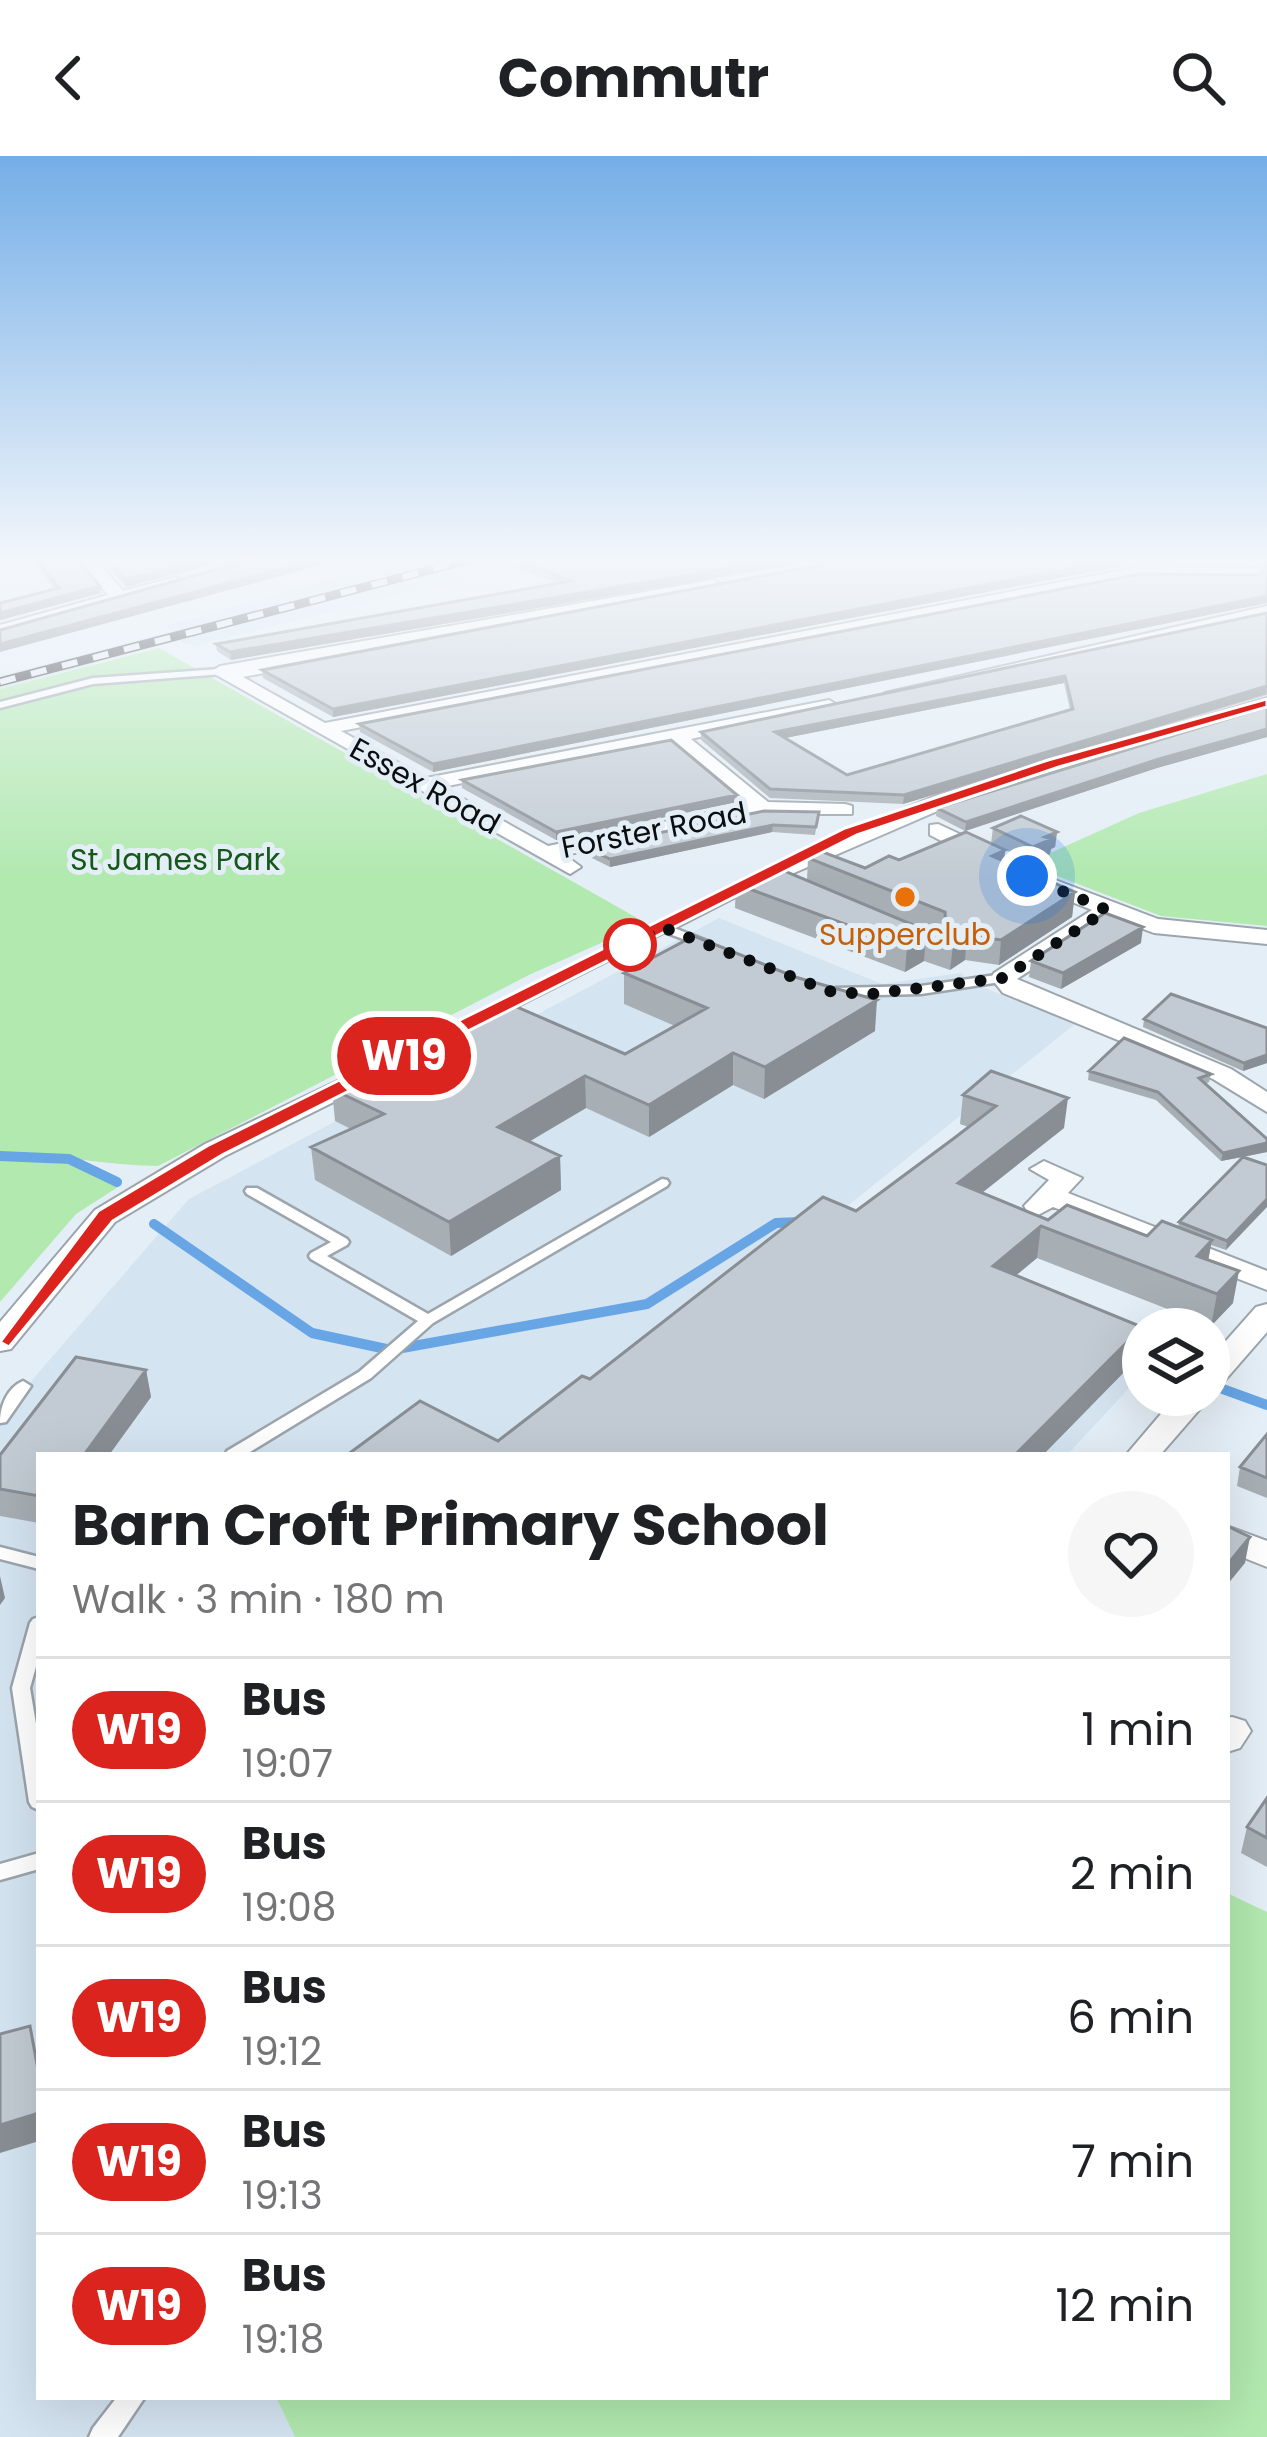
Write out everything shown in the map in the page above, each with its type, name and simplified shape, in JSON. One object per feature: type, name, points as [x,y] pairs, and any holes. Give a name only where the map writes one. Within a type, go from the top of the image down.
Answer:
[{"type":"street","points":[[225,673],[262,666]]},
{"type":"street","points":[[323,729],[648,666]]},
{"type":"street","points":[[423,785],[1012,666]]},
{"type":"street","name":"Essex Road","points":[[225,673],[570,867]]},
{"type":"street","points":[[776,882],[851,832],[898,814],[1267,704]]},
{"type":"street","name":"Forster Road","points":[[676,736],[764,808]]},
{"type":"street","name":"Forster Road","points":[[544,853],[764,808],[845,810]]},
{"type":"street","points":[[938,830],[1107,910],[1181,932],[1267,938]]},
{"type":"street","points":[[1107,910],[1003,978],[1012,988],[1222,1074],[1267,1104]]},
{"type":"street","points":[[0,1342],[106,1216],[215,1150],[396,1060]]},
{"type":"street","points":[[1017,1227],[1046,1183],[1267,1281]]},
{"type":"street","points":[[1230,1355],[1267,1313]]},
{"type":"street","points":[[1145,1452],[1176,1416]]},
{"type":"street","points":[[1230,1539],[1267,1555]]},
{"type":"lane","points":[[0,705],[134,674],[225,673]]},
{"type":"lane","points":[[485,1017],[664,928],[776,882]]},
{"type":"lane","points":[[664,928],[729,953]]},
{"type":"lane","points":[[811,984],[832,992],[871,994],[1003,978]]},
{"type":"lane","points":[[238,1452],[365,1375],[428,1320],[662,1183]]},
{"type":"lane","points":[[252,1191],[342,1242],[316,1256],[428,1320]]},
{"type":"lane","points":[[0,1418],[23,1386]]},
{"type":"lane","points":[[0,1553],[36,1562]]},
{"type":"lane","points":[[36,1634],[21,1688],[36,1783]]},
{"type":"lane","points":[[0,1872],[36,1862]]},
{"type":"lane","points":[[102,2437],[130,2400]]},
{"type":"shaded area","points":[[37,666],[84,666],[0,689],[0,676]]},
{"type":"shaded area","points":[[719,918],[882,984],[961,973],[970,982],[1075,1024],[816,1231],[1122,1355],[1122,1396],[1070,1452],[36,1452],[36,2400],[277,2400],[295,2437],[0,2437],[0,1417],[189,1199]]},
{"type":"green space","name":"St James Park","points":[[87,666],[192,666],[646,923],[531,974],[158,1166],[0,1153],[0,689]]},
{"type":"green space","points":[[1267,774],[1267,926],[1161,916],[1026,864],[1139,813]]},
{"type":"green space","points":[[0,1159],[78,1165],[118,1187],[76,1214],[0,1302]]},
{"type":"green space","points":[[1230,1894],[1267,1912],[1267,2437],[295,2437],[277,2400],[1230,2400]]},
{"type":"building","points":[[281,666],[557,666],[333,709],[262,670]]},
{"type":"building","points":[[659,666],[917,666],[433,764],[359,724]]},
{"type":"building","points":[[1013,666],[1267,666],[1267,686],[904,795],[770,789],[701,732]],"holes":[[[1065,676],[1073,709],[847,775],[775,732]]]},
{"type":"building","points":[[1267,707],[1267,729],[966,822],[937,808]]},
{"type":"building","points":[[671,740],[737,795],[556,832],[462,780]]},
{"type":"building","points":[[764,811],[819,812],[816,827],[773,825],[610,859],[586,848]]},
{"type":"building","points":[[1021,816],[1057,832],[1033,847],[993,828]]},
{"type":"building","points":[[966,832],[1005,850],[992,856],[1075,892],[1001,940],[967,935],[953,945],[926,936],[907,947],[736,884],[780,869],[925,930],[946,929],[945,912],[808,858],[823,852],[865,868],[889,856],[899,860]]},
{"type":"building","points":[[1105,913],[1143,927],[1063,973],[1031,961]]},
{"type":"building","points":[[694,936],[795,977],[877,1000],[765,1067],[733,1053],[649,1105],[585,1076],[498,1127],[560,1156],[449,1222],[311,1147],[384,1114],[332,1089],[501,1000],[625,1054],[707,1008],[624,973]]},
{"type":"building","points":[[1171,994],[1267,1028],[1267,1055],[1244,1063],[1144,1019]]},
{"type":"building","points":[[1124,1038],[1211,1074],[1199,1078],[1267,1143],[1223,1153],[1158,1092],[1089,1071]]},
{"type":"building","points":[[991,1071],[1068,1098],[958,1183],[1048,1220],[1067,1205],[1147,1236],[1162,1221],[1212,1240],[1197,1256],[1239,1271],[1217,1294],[1041,1226],[993,1266],[1122,1319],[1122,1347],[1018,1452],[351,1452],[420,1401],[498,1441],[582,1376],[590,1379],[823,1197],[856,1211],[996,1106],[963,1095]]},
{"type":"building","points":[[1243,1157],[1267,1165],[1267,1199],[1227,1241],[1179,1222]]},
{"type":"building","points":[[76,1357],[146,1370],[86,1452],[36,1452],[36,1495],[0,1489],[0,1455]]},
{"type":"building","points":[[1267,1434],[1267,1478],[1240,1467]]},
{"type":"building","points":[[1230,1527],[1250,1537],[1230,1561]]},
{"type":"building","points":[[1267,1798],[1267,1838],[1247,1827]]},
{"type":"building","points":[[30,2026],[36,2059],[36,2114],[0,2125],[0,2034]]},
{"type":"waterway","points":[[0,1156],[69,1159],[117,1182]]},
{"type":"waterway","points":[[154,1224],[312,1333],[391,1350],[647,1304],[776,1223],[800,1222]]},
{"type":"waterway","points":[[1230,1392],[1267,1405]]},
{"type":"railway","points":[[0,682],[60,666]]},
{"type":"bus line","name":"W19","points":[[0,1342],[106,1216],[215,1150],[851,832],[1054,764],[1267,704]]},
{"type":"place","name":"Supperclub","points":[[905,897]]},
{"type":"route","points":[[630,945],[664,928],[832,992],[922,990],[1003,978],[1107,910],[1027,876]]}]
